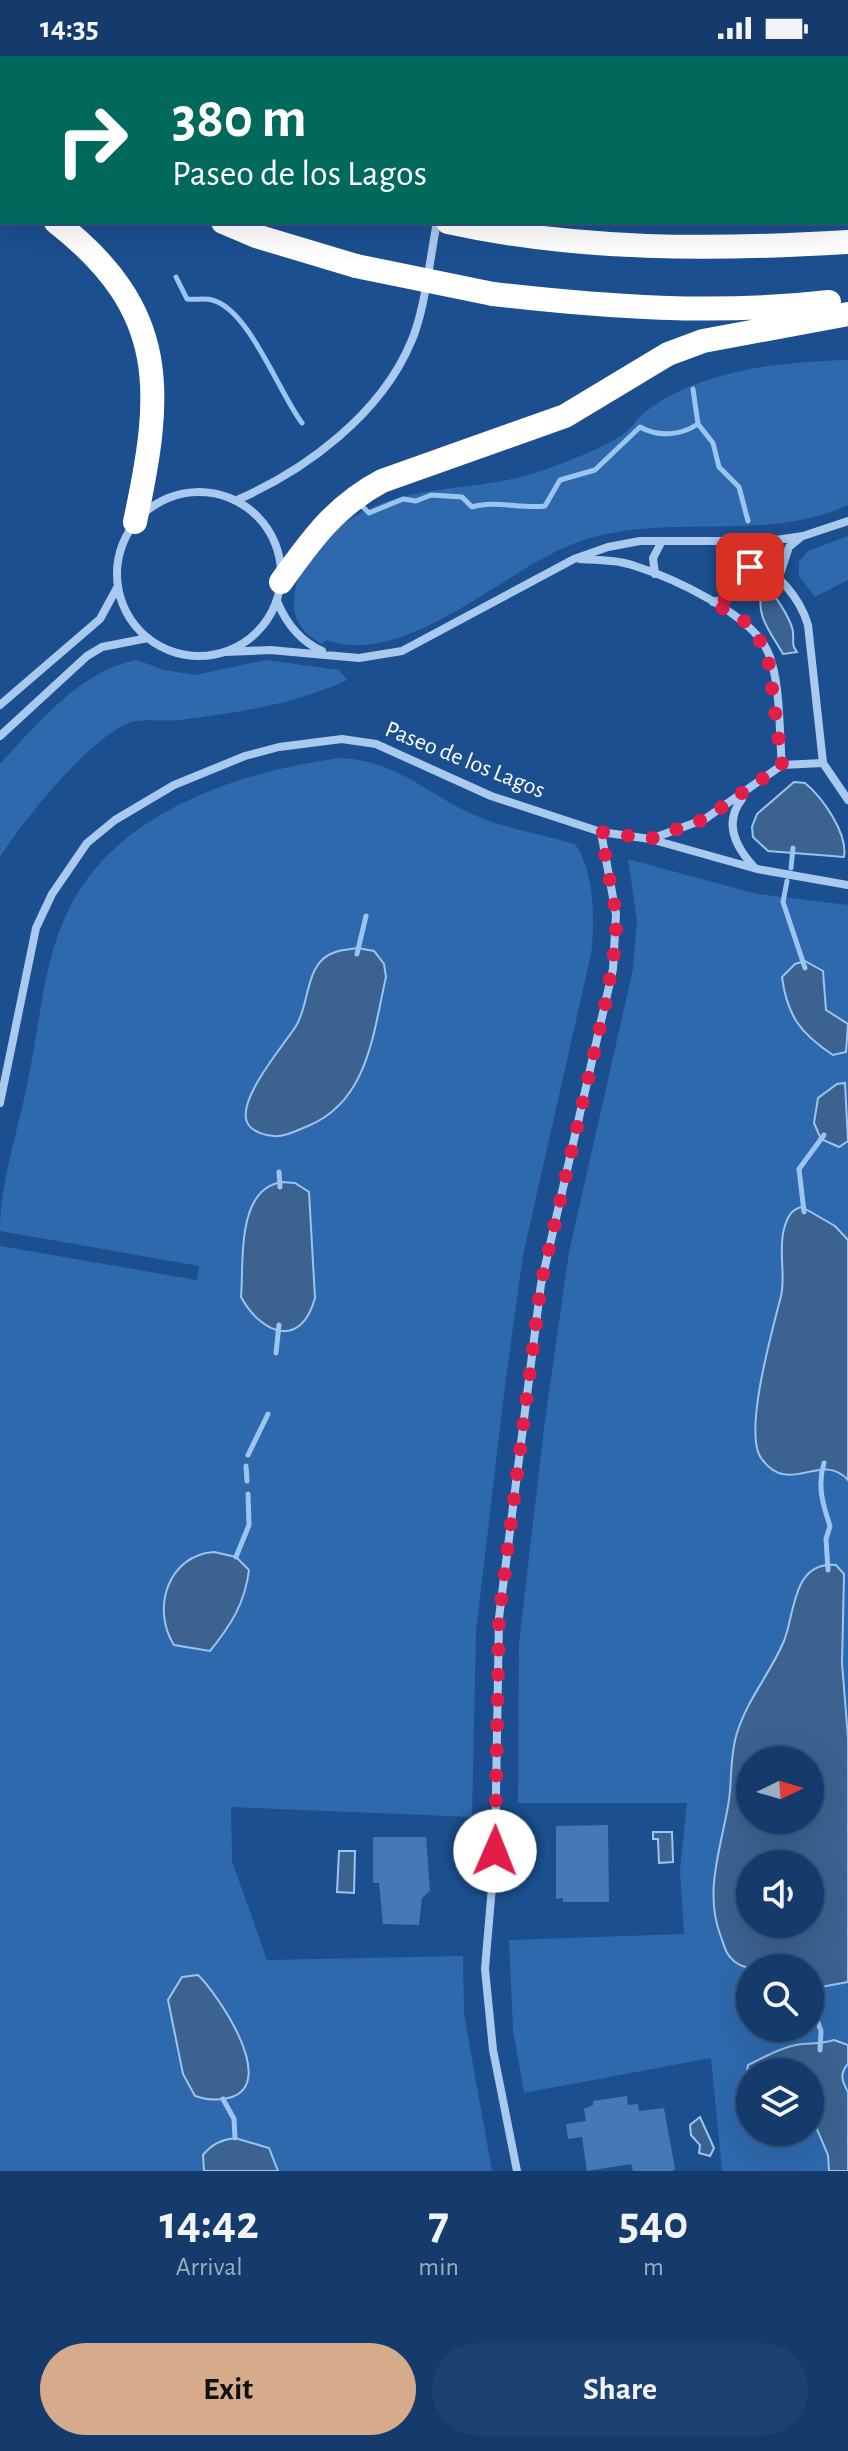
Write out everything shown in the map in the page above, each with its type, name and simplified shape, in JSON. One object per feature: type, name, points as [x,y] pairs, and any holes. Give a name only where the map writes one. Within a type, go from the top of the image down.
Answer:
[{"type":"highway","points":[[58,224],[108,269],[132,303],[146,343],[153,384],[153,433],[135,522]]},
{"type":"highway","points":[[228,224],[256,236],[356,266],[493,294],[595,305],[710,311],[848,300]]},
{"type":"highway","points":[[457,224],[508,235],[727,249],[848,242]]},
{"type":"highway","points":[[279,592],[332,514],[354,496],[382,481],[565,416],[668,354],[703,341],[848,314]]},
{"type":"street","points":[[237,500],[282,478],[319,451],[385,389],[412,341],[437,224]]},
{"type":"street","points":[[330,655],[310,646],[295,631],[279,592],[280,557],[271,534],[256,514],[237,500],[215,493],[193,491],[161,501],[135,522],[120,552],[118,586],[123,606],[148,638],[161,647],[192,656],[270,650],[359,658],[402,651],[574,559],[608,547],[663,541],[738,543],[803,536],[848,521]]},
{"type":"street","points":[[779,577],[789,547],[803,536]]},
{"type":"street","points":[[655,574],[653,558],[663,541]]},
{"type":"street","points":[[738,543],[794,593],[808,625],[823,763],[848,800]]},
{"type":"street","points":[[712,602],[740,593],[746,585],[751,577],[748,552]]},
{"type":"street","points":[[574,559],[610,561],[655,574],[744,621],[767,650],[782,765],[823,763]]},
{"type":"street","points":[[0,705],[100,619],[118,586]]},
{"type":"street","points":[[225,652],[251,638],[279,592]]},
{"type":"street","points":[[0,736],[87,656],[102,647],[148,638]]},
{"type":"street","name":"Paseo de los Lagos","points":[[0,1103],[36,928],[52,894],[87,843],[99,831],[198,774],[279,747],[316,741],[359,740],[396,751],[491,796],[601,832],[650,839],[757,869],[848,885]]},
{"type":"street","name":"Paseo de los Lagos","points":[[650,839],[705,819],[782,765]]},
{"type":"street","points":[[747,792],[737,806],[732,829],[744,856],[757,869]]},
{"type":"street","points":[[517,2171],[493,2050],[485,1969],[495,1851],[498,1630],[541,1284],[613,969],[616,914],[601,832]]},
{"type":"shaded area","points":[[848,360],[848,505],[814,517],[779,523],[637,529],[602,535],[541,559],[451,614],[387,641],[356,645],[326,640],[322,644],[298,622],[294,600],[305,566],[322,544],[346,522],[372,507],[428,492],[518,478],[556,466],[619,437],[645,412],[667,398],[716,377],[769,366]]},
{"type":"shaded area","points":[[848,536],[848,580],[815,597],[799,576],[799,561],[808,551]]},
{"type":"shaded area","points":[[765,587],[787,615],[797,652],[783,654],[765,622],[760,605]]},
{"type":"shaded area","points":[[137,660],[164,670],[195,675],[266,660],[339,670],[347,680],[265,706],[180,720],[137,721],[116,730],[59,781],[0,857],[0,764],[45,716],[79,686],[117,665]]},
{"type":"shaded area","points":[[341,758],[381,766],[398,773],[484,819],[575,844],[582,855],[592,897],[591,954],[523,1255],[504,1393],[476,1632],[472,1817],[231,1807],[232,1861],[267,1960],[463,1956],[464,2014],[492,2171],[0,2171],[0,1246],[197,1280],[199,1266],[0,1231],[7,1172],[48,969],[69,909],[90,875],[118,846],[150,822],[224,786],[263,773]]},
{"type":"shaded area","points":[[794,782],[805,783],[826,806],[842,837],[844,857],[768,851],[753,837],[752,827],[757,814]]},
{"type":"shaded area","points":[[628,859],[757,894],[848,905],[848,2171],[722,2171],[711,2058],[524,2093],[513,2030],[509,1940],[684,1934],[680,1870],[687,1803],[518,1803],[519,1643],[544,1428],[569,1252],[633,969],[637,920]]},
{"type":"shaded area","points":[[357,948],[374,951],[384,964],[386,977],[371,1043],[356,1083],[328,1115],[308,1126],[279,1136],[256,1131],[247,1122],[249,1100],[263,1072],[296,1026],[317,965],[331,954]]},
{"type":"shaded area","points":[[805,961],[823,971],[826,1010],[848,1024],[846,1052],[833,1055],[804,1031],[792,1013],[782,977],[795,964]]},
{"type":"shaded area","points":[[845,1083],[848,1141],[839,1147],[821,1139],[814,1123],[818,1098],[837,1084]]},
{"type":"shaded area","points":[[282,1182],[295,1183],[309,1192],[315,1298],[309,1314],[300,1325],[281,1331],[259,1320],[241,1297],[243,1247],[250,1212],[267,1187]]},
{"type":"shaded area","points":[[802,1207],[835,1226],[848,1240],[848,1480],[838,1472],[827,1470],[783,1474],[772,1469],[761,1458],[756,1445],[755,1426],[761,1379],[782,1288],[782,1237],[790,1215]]},
{"type":"shaded area","points":[[214,1552],[236,1557],[249,1570],[240,1603],[231,1623],[210,1651],[174,1645],[164,1616],[168,1586],[185,1563],[198,1555]]},
{"type":"shaded area","points":[[836,1565],[844,1574],[842,1663],[848,1738],[848,1982],[824,1986],[824,1954],[736,1954],[736,1962],[732,1959],[716,1920],[714,1903],[737,1733],[747,1708],[784,1641],[798,1591],[811,1571]]},
{"type":"shaded area","points":[[653,1832],[672,1832],[673,1862],[659,1863],[658,1839],[653,1839]]},
{"type":"shaded area","points":[[339,1851],[355,1851],[354,1893],[337,1892]]},
{"type":"shaded area","points":[[198,1975],[229,2017],[246,2056],[249,2074],[244,2088],[232,2097],[214,2100],[195,2096],[183,2074],[168,2000],[182,1977]]},
{"type":"shaded area","points":[[834,2040],[848,2045],[848,2064],[842,2078],[848,2092],[848,2171],[829,2171],[824,2146],[824,2058],[763,2058],[795,2045]]},
{"type":"shaded area","points":[[700,2117],[714,2148],[710,2156],[699,2153],[700,2145],[691,2135],[690,2125]]},
{"type":"shaded area","points":[[235,2138],[269,2148],[278,2171],[204,2171],[203,2155],[206,2151],[217,2143]]},
{"type":"building","points":[[608,1825],[609,1902],[563,1902],[563,1898],[556,1899],[556,1826]]},
{"type":"building","points":[[373,1837],[426,1837],[430,1891],[422,1898],[419,1925],[383,1924],[379,1883],[373,1883]]},
{"type":"building","points":[[627,2096],[628,2105],[638,2104],[639,2111],[664,2108],[675,2169],[672,2171],[633,2171],[631,2164],[587,2171],[582,2137],[568,2139],[566,2124],[586,2121],[584,2109],[593,2105],[593,2101]]},
{"type":"waterway","points":[[176,277],[187,299],[212,300],[226,307],[238,319],[251,335],[302,423]]},
{"type":"waterway","points":[[693,389],[698,424]]},
{"type":"waterway","points":[[362,506],[369,513],[403,499],[416,501],[431,495],[462,497],[472,507],[490,504],[545,506],[560,480],[595,470],[640,427],[669,434],[698,424],[713,443],[719,467],[739,487],[748,521]]},
{"type":"waterway","points":[[791,868],[793,848]]},
{"type":"waterway","points":[[787,881],[783,902],[805,968]]},
{"type":"waterway","points":[[357,954],[366,916]]},
{"type":"waterway","points":[[804,1212],[799,1169],[824,1135]]},
{"type":"waterway","points":[[279,1172],[280,1187]]},
{"type":"waterway","points":[[276,1353],[279,1325]]},
{"type":"waterway","points":[[248,1455],[268,1414]]},
{"type":"waterway","points":[[824,1463],[821,1488],[830,1526],[826,1539],[828,1570]]},
{"type":"waterway","points":[[246,1466],[247,1481]]},
{"type":"waterway","points":[[236,1557],[249,1525],[248,1494]]},
{"type":"waterway","points":[[820,2042],[820,2050]]},
{"type":"waterway","points":[[223,2099],[234,2119],[235,2138]]},
{"type":"route","points":[[495,1851],[499,1618],[541,1284],[613,969],[616,941],[616,914],[601,832],[650,839],[705,819],[782,765],[771,659],[753,629],[712,602],[740,593],[751,577],[750,567]]}]
